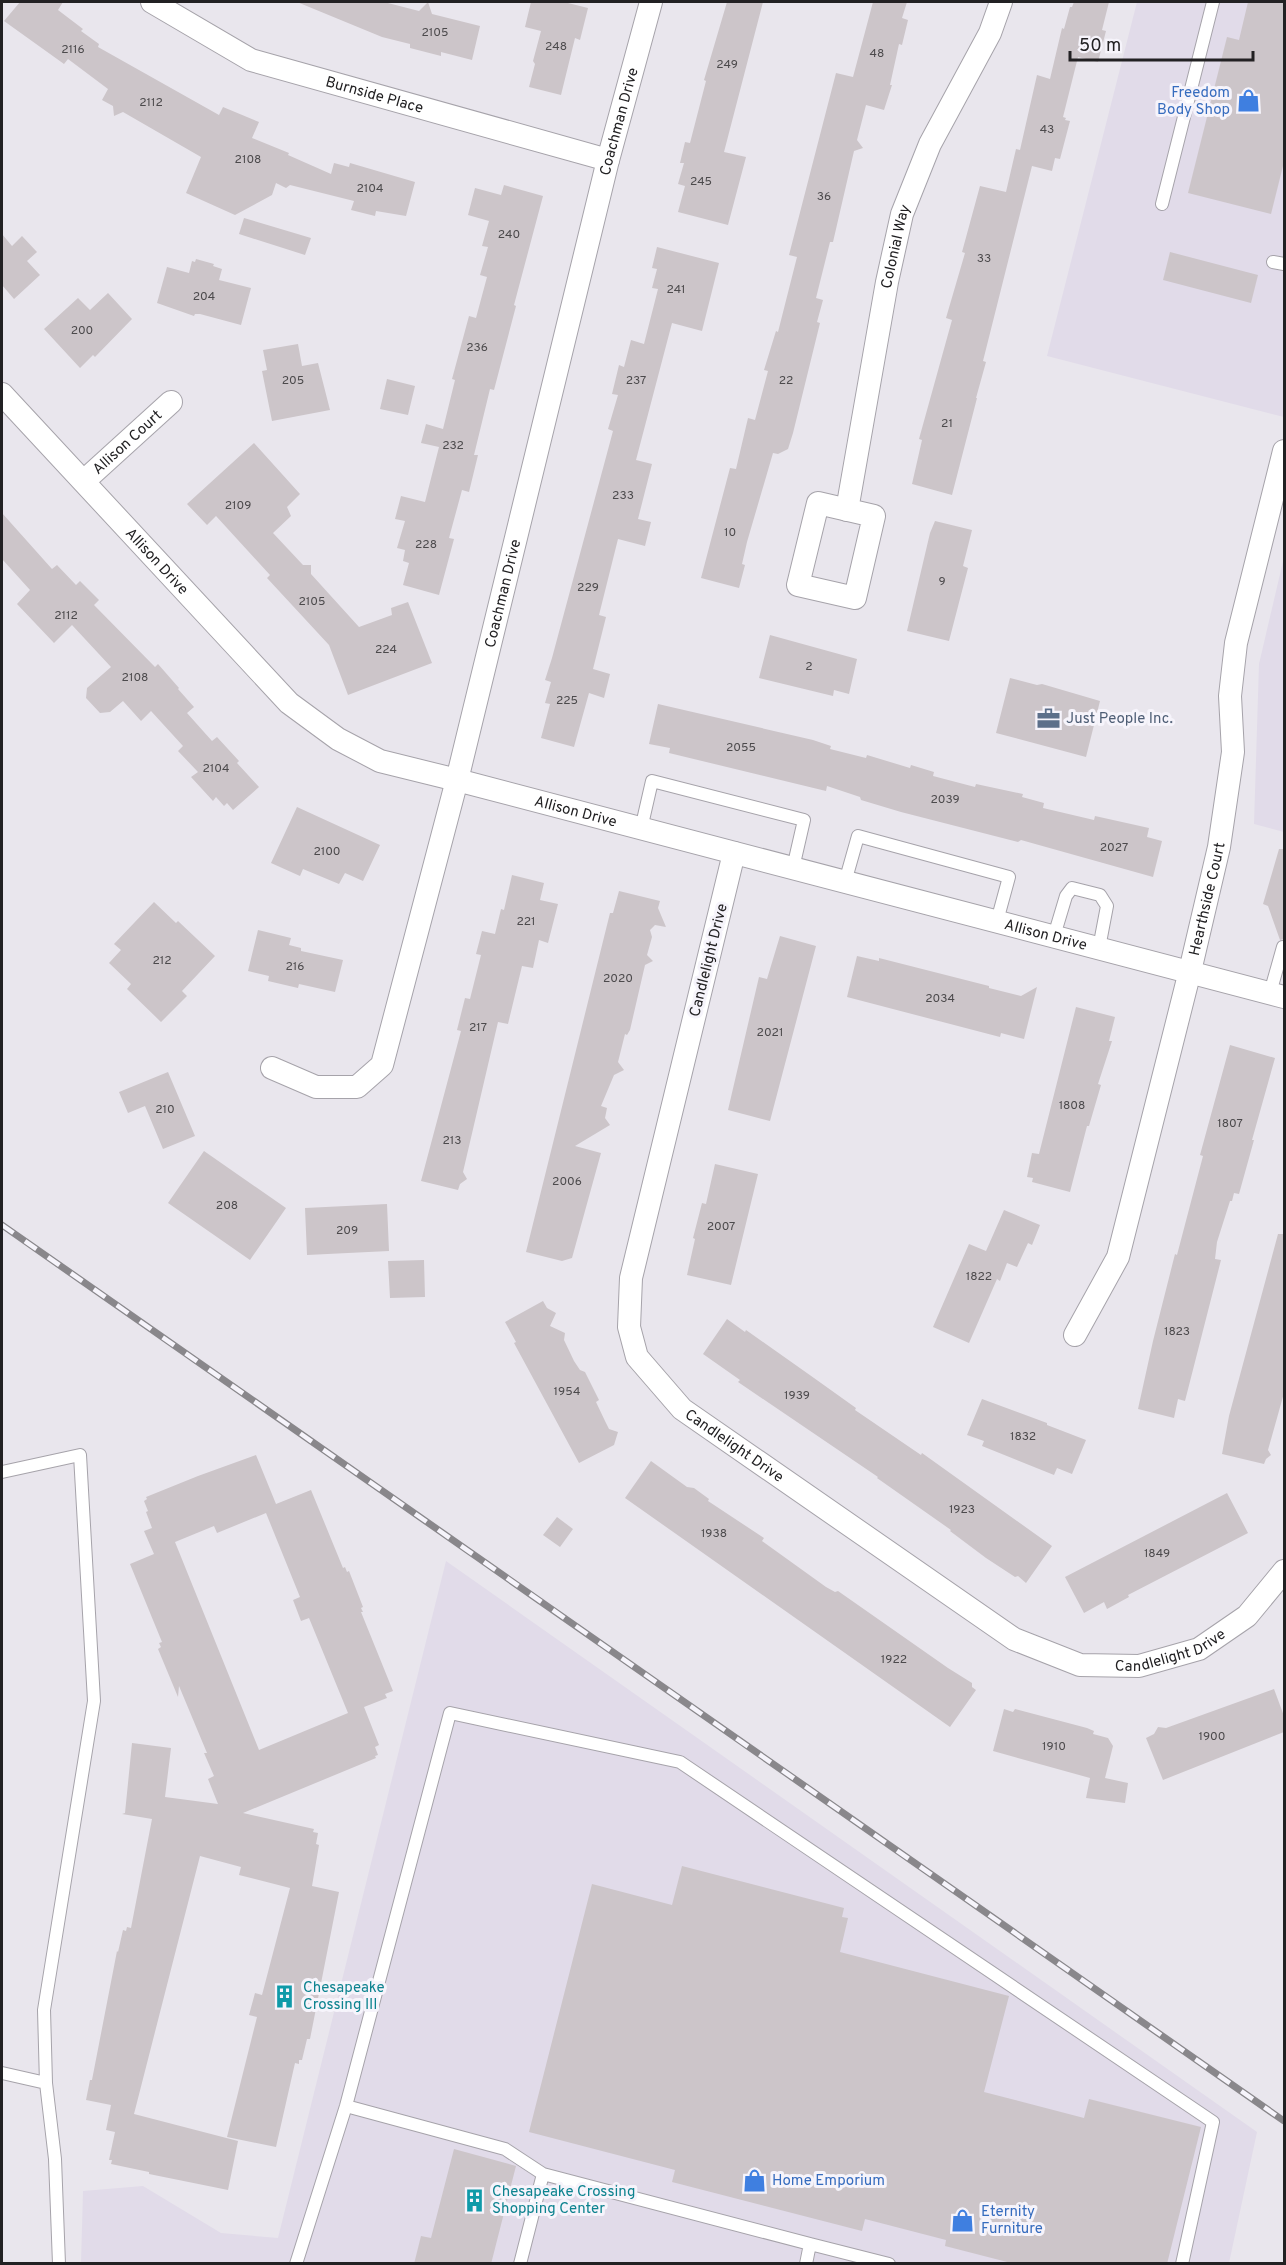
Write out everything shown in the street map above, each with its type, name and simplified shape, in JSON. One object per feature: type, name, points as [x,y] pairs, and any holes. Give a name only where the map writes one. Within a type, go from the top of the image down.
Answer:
[{"type":"street","name":"Burnside Place","points":[[152,2],[251,60],[608,160]]},
{"type":"street","name":"Coachman Drive","points":[[272,1068],[316,1087],[357,1087],[382,1065],[457,780],[608,160],[651,2]]},
{"type":"street","name":"Colonial Way","points":[[848,510],[887,282],[902,214],[930,144],[990,33],[1002,2]]},
{"type":"street","name":"Allison Drive","points":[[2,394],[290,703],[338,739],[380,761],[1277,995]]},
{"type":"street","name":"Allison Court","points":[[84,481],[171,402]]},
{"type":"street","name":"Hearthside Court","points":[[1075,1335],[1118,1257],[1190,971],[1219,847],[1233,752],[1230,696],[1236,643],[1284,458]]},
{"type":"street","points":[[818,503],[848,510],[874,516],[855,598],[798,585],[818,503]]},
{"type":"street","name":"Candlelight Drive","points":[[734,854],[631,1278],[629,1327],[637,1357],[681,1409],[1014,1639],[1080,1665],[1139,1666],[1198,1649],[1247,1616],[1284,1571]]},
{"type":"lane","points":[[1162,204],[1213,2]]},
{"type":"lane","points":[[641,829],[652,781],[804,820],[793,868]]},
{"type":"lane","points":[[845,882],[858,836],[1009,877],[997,921]]},
{"type":"lane","points":[[1054,936],[1066,896],[1072,888],[1078,888],[1100,895],[1107,906],[1100,948]]},
{"type":"lane","points":[[1277,995],[1284,947]]},
{"type":"lane","points":[[2,1472],[80,1455],[94,1701],[44,2010],[46,2083],[55,2159],[59,2264]]},
{"type":"lane","points":[[296,2264],[346,2106],[450,1713],[680,1762],[1213,2122],[1182,2264]]},
{"type":"lane","points":[[2,2073],[46,2083]]},
{"type":"lane","points":[[346,2106],[505,2149],[543,2174],[889,2264]]},
{"type":"lane","points":[[520,2264],[543,2174]]},
{"type":"lane","points":[[806,2264],[810,2244]]},
{"type":"shaded area","points":[[1137,2],[1284,2],[1284,417],[1047,356]]},
{"type":"shaded area","points":[[1284,557],[1284,832],[1254,824],[1259,664]]},
{"type":"shaded area","points":[[446,1561],[1257,2132],[1229,2263],[81,2264],[83,2191],[143,2186],[221,2233],[278,2238]]},
{"type":"building","points":[[20,2],[63,2],[58,10],[83,29],[81,31],[99,44],[98,47],[219,115],[223,107],[259,122],[252,138],[289,153],[288,155],[331,174],[334,163],[349,167],[350,163],[415,182],[406,216],[376,211],[375,216],[351,210],[354,201],[290,185],[286,188],[276,183],[272,195],[235,215],[186,193],[201,157],[123,112],[114,116],[113,106],[102,100],[108,89],[68,59],[64,64],[4,21]]},
{"type":"building","points":[[297,2],[384,2],[419,11],[428,2],[432,14],[480,26],[472,60],[441,52],[441,56],[410,48],[410,44],[382,37]]},
{"type":"building","points":[[531,2],[564,2],[588,8],[580,40],[575,38],[561,95],[529,87],[541,31],[525,27]]},
{"type":"building","points":[[727,2],[763,2],[724,152],[746,157],[728,225],[678,212],[685,186],[678,184],[684,163],[680,163],[685,142],[690,143],[706,81],[704,80]]},
{"type":"building","points":[[873,2],[907,2],[902,18],[908,20],[902,45],[899,44],[890,85],[892,85],[884,110],[866,105],[857,140],[863,148],[854,151],[833,242],[830,242],[816,298],[823,300],[817,322],[820,323],[793,433],[788,449],[778,454],[773,453],[747,542],[742,564],[745,565],[739,588],[701,578],[730,468],[736,469],[748,418],[755,420],[768,371],[764,370],[776,331],[778,332],[797,257],[789,255],[836,73],[853,77]]},
{"type":"building","points":[[1074,2],[1109,2],[1102,30],[1106,31],[1098,62],[1078,57],[1063,117],[1070,121],[1060,159],[1055,158],[1052,171],[1032,166],[952,495],[912,484],[922,440],[919,439],[952,320],[946,318],[965,253],[962,252],[980,186],[1006,192],[1016,149],[1020,150],[1037,75],[1050,79],[1062,28],[1064,29],[1070,7]]},
{"type":"building","name":"Freedom Body Shop","points":[[1248,2],[1284,2],[1284,162],[1271,214],[1188,193],[1227,37],[1239,40]]},
{"type":"building","points":[[504,185],[543,196],[494,390],[490,389],[474,455],[478,455],[469,492],[462,490],[449,538],[454,539],[439,595],[403,585],[409,563],[403,561],[405,550],[397,548],[405,521],[395,519],[401,496],[425,502],[439,447],[421,443],[426,424],[443,429],[455,380],[452,379],[469,316],[476,318],[487,277],[480,275],[488,247],[482,246],[489,221],[468,215],[475,188],[501,195]]},
{"type":"building","points":[[244,218],[311,238],[305,255],[239,234]]},
{"type":"building","points":[[2,234],[12,246],[22,236],[37,252],[27,261],[40,275],[14,299],[2,285]]},
{"type":"building","points":[[657,247],[719,263],[702,331],[672,323],[636,460],[652,464],[638,519],[651,522],[645,546],[618,539],[599,615],[606,617],[593,669],[610,674],[604,698],[589,693],[574,747],[541,738],[550,704],[545,703],[551,682],[545,680],[613,431],[608,429],[618,395],[612,394],[619,365],[624,367],[631,340],[644,344],[658,289],[652,288],[657,269],[652,268]]},
{"type":"building","points":[[1170,252],[1258,275],[1251,303],[1163,280]]},
{"type":"building","points":[[196,259],[222,269],[219,280],[251,288],[241,325],[200,314],[194,316],[157,303],[167,267],[189,273],[192,261],[195,262]]},
{"type":"building","points":[[108,293],[132,319],[95,357],[93,355],[80,368],[44,329],[78,298],[90,310]]},
{"type":"building","points":[[298,344],[302,366],[318,363],[330,410],[272,421],[262,371],[267,370],[263,350]]},
{"type":"building","points":[[387,379],[415,386],[408,415],[380,409]]},
{"type":"building","points":[[254,443],[300,494],[287,507],[291,516],[273,533],[303,565],[311,565],[311,574],[359,627],[392,615],[391,608],[408,602],[432,663],[348,695],[329,645],[267,578],[270,575],[216,516],[207,525],[187,504]]},
{"type":"building","points":[[2,513],[52,569],[57,565],[76,585],[80,581],[99,600],[94,605],[155,667],[158,664],[194,707],[187,713],[212,741],[217,737],[239,761],[237,763],[259,787],[233,810],[227,803],[224,806],[216,797],[213,801],[191,777],[198,772],[178,751],[183,746],[151,711],[141,721],[123,701],[110,712],[100,713],[86,698],[87,688],[111,667],[72,625],[54,643],[17,604],[30,590],[2,559]]},
{"type":"building","points":[[935,521],[972,530],[963,566],[968,568],[949,641],[907,631],[930,533]]},
{"type":"building","points":[[770,635],[857,659],[849,694],[834,690],[833,696],[759,678]]},
{"type":"building","name":"Just People Inc.","points":[[1010,678],[1037,685],[1042,684],[1100,701],[1086,757],[996,733]]},
{"type":"building","points":[[658,704],[813,740],[831,746],[830,749],[866,758],[867,755],[910,768],[911,765],[934,772],[933,776],[975,787],[976,784],[1023,794],[1022,797],[1044,803],[1043,808],[1094,820],[1095,816],[1149,828],[1147,837],[1162,841],[1153,877],[1021,840],[1018,842],[901,812],[861,800],[860,797],[827,786],[826,791],[669,753],[670,748],[649,744]]},
{"type":"building","points":[[297,807],[380,845],[363,881],[345,873],[339,884],[303,869],[300,876],[271,863]]},
{"type":"building","points":[[1279,849],[1284,849],[1284,939],[1280,940],[1268,906],[1263,904]]},
{"type":"building","points":[[512,875],[544,883],[540,900],[558,904],[548,943],[539,940],[533,968],[522,966],[508,1024],[498,1022],[463,1172],[467,1179],[460,1184],[458,1190],[421,1181],[461,1031],[457,1030],[465,998],[470,999],[481,955],[476,954],[482,931],[495,934],[501,909],[504,910]]},
{"type":"building","points":[[619,891],[660,901],[658,908],[666,927],[655,925],[650,930],[652,937],[647,955],[653,961],[645,965],[630,1030],[627,1035],[625,1034],[618,1062],[624,1070],[614,1075],[601,1106],[607,1108],[605,1118],[610,1125],[575,1146],[601,1153],[572,1258],[562,1261],[526,1252],[610,913],[613,913]]},
{"type":"building","points":[[154,902],[215,956],[182,991],[187,996],[161,1022],[127,989],[131,984],[109,963],[121,950],[114,944]]},
{"type":"building","points":[[258,930],[291,938],[289,945],[301,948],[301,951],[343,960],[335,992],[299,984],[298,988],[268,981],[269,976],[248,971]]},
{"type":"building","points":[[780,936],[816,946],[770,1121],[728,1110],[759,977],[767,979]]},
{"type":"building","points":[[857,956],[879,961],[879,958],[1021,996],[1037,987],[1024,1039],[1001,1033],[1000,1037],[847,997]]},
{"type":"building","points":[[1076,1007],[1115,1017],[1109,1041],[1112,1041],[1098,1084],[1101,1085],[1089,1126],[1087,1126],[1070,1192],[1032,1182],[1033,1178],[1027,1177],[1032,1153],[1039,1154]]},
{"type":"building","points":[[1230,1045],[1275,1058],[1239,1194],[1234,1193],[1230,1201],[1217,1242],[1215,1259],[1221,1260],[1185,1401],[1178,1399],[1174,1418],[1138,1409],[1175,1254],[1177,1255],[1203,1156],[1200,1155]]},
{"type":"building","points":[[168,1072],[195,1136],[163,1149],[145,1106],[128,1113],[119,1092]]},
{"type":"building","points":[[204,1151],[286,1208],[250,1260],[168,1203]]},
{"type":"building","points":[[715,1164],[758,1174],[731,1285],[687,1275],[695,1239],[693,1238],[702,1203],[706,1204]]},
{"type":"building","points":[[387,1204],[389,1251],[307,1255],[305,1208]]},
{"type":"building","points":[[1004,1210],[1040,1225],[1032,1245],[1028,1243],[1017,1267],[1007,1263],[1000,1281],[997,1279],[969,1343],[933,1327],[969,1244],[986,1251]]},
{"type":"building","points":[[1278,1234],[1284,1234],[1284,1393],[1268,1450],[1271,1455],[1264,1464],[1222,1454],[1229,1416]]},
{"type":"building","points":[[424,1260],[425,1297],[390,1298],[388,1261]]},
{"type":"building","points":[[543,1301],[547,1308],[556,1313],[550,1326],[565,1333],[564,1340],[574,1361],[580,1370],[585,1372],[599,1400],[596,1402],[609,1429],[618,1432],[614,1445],[579,1463],[505,1322]]},
{"type":"building","points":[[727,1319],[745,1332],[746,1330],[856,1408],[855,1410],[921,1455],[922,1453],[1052,1546],[1026,1583],[986,1558],[878,1477],[738,1382],[740,1380],[703,1354]]},
{"type":"building","points":[[982,1399],[1086,1440],[1072,1474],[1057,1468],[1054,1475],[982,1446],[984,1441],[967,1435]]},
{"type":"building","points":[[256,1455],[276,1504],[311,1490],[343,1568],[349,1571],[363,1607],[361,1608],[363,1612],[361,1612],[393,1691],[385,1694],[387,1698],[364,1707],[379,1745],[375,1747],[378,1755],[375,1756],[376,1758],[243,1813],[314,1829],[313,1832],[318,1833],[316,1844],[319,1845],[312,1886],[339,1892],[310,2039],[307,2039],[302,2060],[299,2060],[299,2064],[295,2063],[276,2147],[227,2137],[257,2017],[249,2015],[255,1993],[262,1995],[290,1888],[239,1875],[241,1867],[200,1856],[134,2114],[238,2141],[228,2190],[111,2164],[112,2160],[109,2160],[115,2132],[106,2130],[111,2105],[86,2100],[90,2080],[92,2080],[117,1951],[123,1930],[126,1931],[127,1927],[131,1928],[152,1819],[122,1814],[125,1813],[132,1743],[171,1748],[165,1797],[218,1804],[208,1779],[214,1776],[204,1753],[207,1753],[179,1686],[178,1697],[158,1649],[161,1647],[159,1643],[162,1642],[130,1564],[154,1554],[144,1531],[152,1528],[146,1512],[148,1511],[144,1501],[146,1497]],"holes":[[[266,1513],[300,1597],[293,1600],[301,1621],[309,1618],[348,1713],[259,1750],[175,1542],[214,1526],[217,1533]]]},
{"type":"building","points":[[651,1461],[687,1487],[694,1488],[709,1499],[708,1501],[764,1538],[762,1541],[826,1587],[835,1592],[838,1591],[972,1683],[972,1687],[976,1690],[950,1727],[625,1498]]},
{"type":"building","points":[[1227,1493],[1248,1533],[1128,1595],[1129,1597],[1107,1609],[1104,1602],[1084,1613],[1065,1577]]},
{"type":"building","points":[[557,1517],[573,1529],[560,1547],[543,1535]]},
{"type":"building","points":[[1274,1689],[1284,1716],[1284,1732],[1163,1780],[1146,1738],[1154,1734],[1158,1727],[1166,1728]]},
{"type":"building","points":[[1004,1709],[1013,1712],[1015,1709],[1087,1728],[1094,1731],[1093,1734],[1108,1738],[1113,1746],[1105,1778],[1128,1783],[1125,1803],[1086,1798],[1090,1778],[993,1751]]},
{"type":"building","points":[[682,1866],[844,1908],[842,1917],[848,1918],[840,1952],[1009,1996],[984,2092],[1084,2118],[1089,2099],[1201,2127],[1167,2264],[1015,2264],[945,2246],[946,2240],[865,2219],[862,2231],[672,2182],[675,2170],[529,2132],[592,1884],[672,1905]]},
{"type":"building","name":"Chesapeake Crossing Shopping Center","points":[[454,2149],[516,2166],[491,2264],[414,2264],[421,2236],[431,2238]]},
{"type":"railway","points":[[2,1225],[1284,2121]]},
{"type":"place","name":"Freedom Body Shop","points":[[1248,101]]},
{"type":"place","name":"Just People Inc.","points":[[1048,718]]},
{"type":"place","name":"Chesapeake Crossing III","points":[[285,1996]]},
{"type":"place","name":"Home Emporium","points":[[754,2180]]},
{"type":"place","name":"Chesapeake Crossing Shopping Center","points":[[474,2200]]},
{"type":"place","name":"Eternity Furniture","points":[[963,2220]]}]
